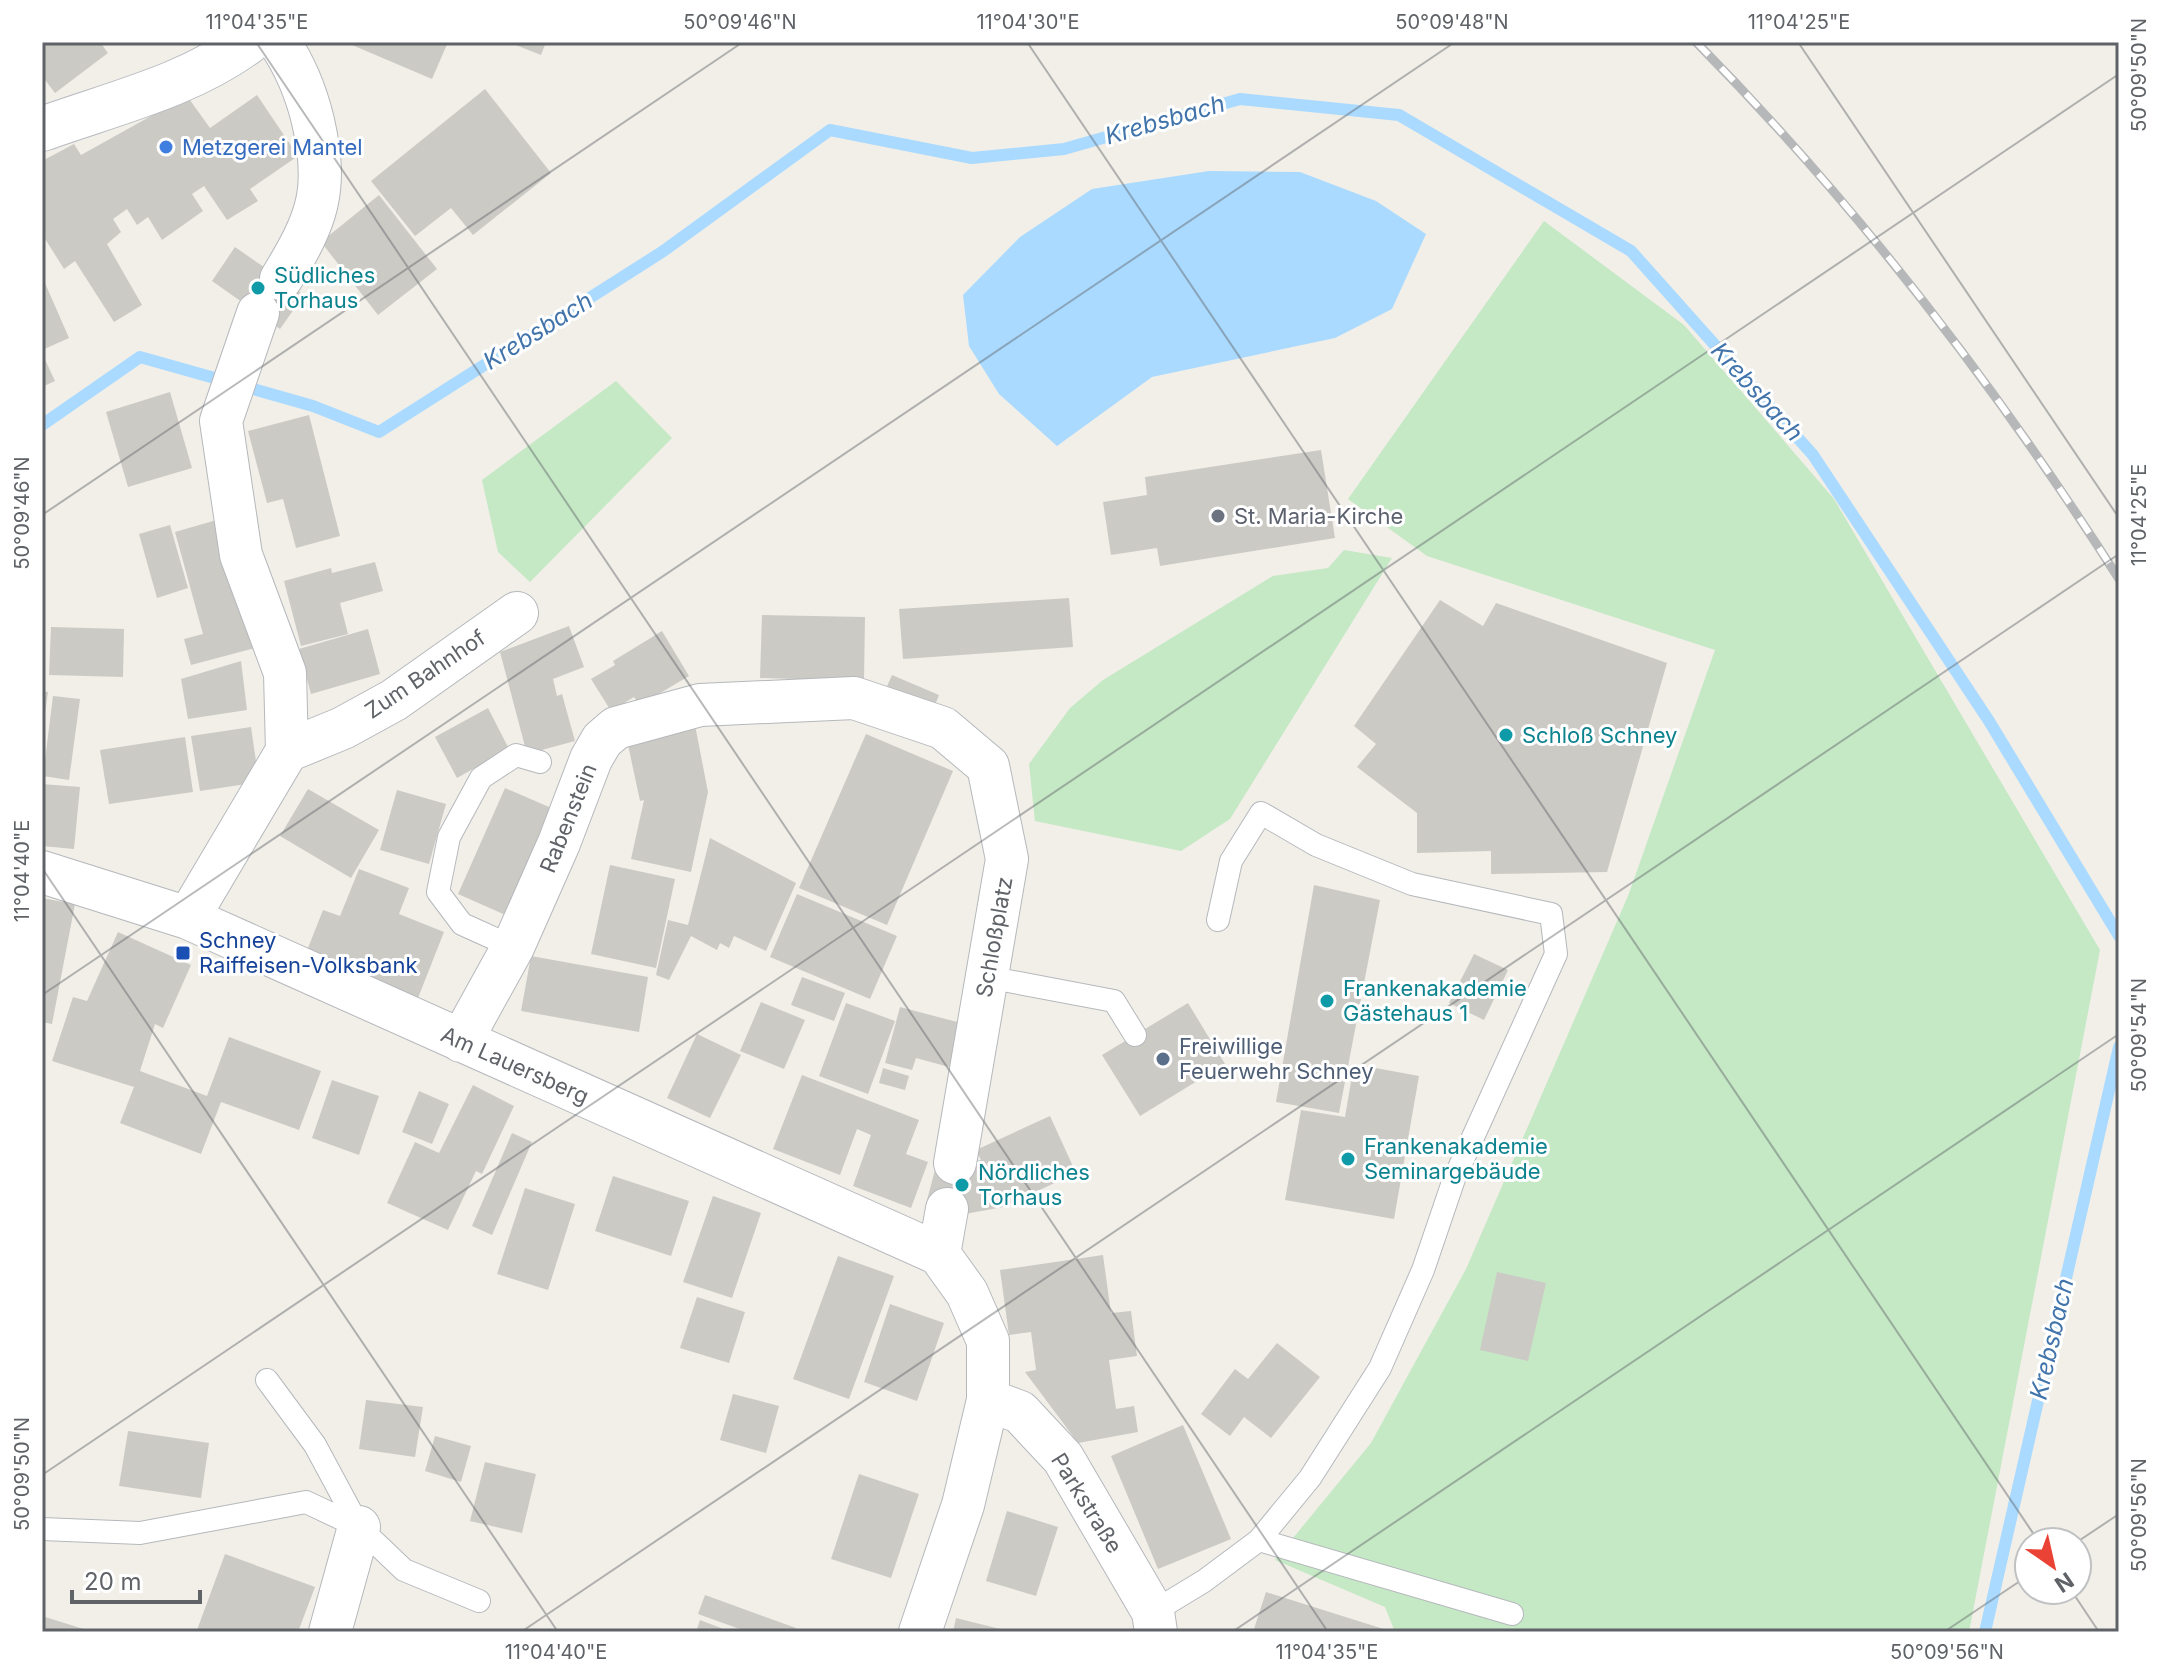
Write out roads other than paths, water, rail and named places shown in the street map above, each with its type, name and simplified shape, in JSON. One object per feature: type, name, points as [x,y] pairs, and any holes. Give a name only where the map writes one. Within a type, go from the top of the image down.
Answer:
[{"type":"street","points":[[42,129],[180,80],[231,55],[248,42]]},
{"type":"street","points":[[188,918],[287,751],[285,673],[241,555],[221,421],[243,353],[270,296],[309,228],[318,201],[322,170],[304,91],[279,42]]},
{"type":"street","name":"Zum Bahnhof","points":[[287,751],[343,728],[394,700],[517,613]]},
{"type":"street","name":"Rabenstein","points":[[461,1041],[513,947],[559,843],[591,759],[602,740],[616,728],[700,705],[854,698]]},
{"type":"street","name":"Schloßplatz","points":[[854,698],[943,728],[988,766],[1007,859],[955,1163]]},
{"type":"street","name":"Am Lauersberg","points":[[42,872],[188,918],[939,1254]]},
{"type":"street","points":[[920,1632],[963,1505],[988,1400],[988,1341],[967,1293],[939,1254],[947,1209]]},
{"type":"street","name":"Parkstraße","points":[[988,1400],[1020,1412],[1063,1458],[1154,1622]]},
{"type":"street","points":[[330,1632],[359,1527]]},
{"type":"lane","points":[[513,947],[462,924],[438,892],[449,837],[481,778],[516,755],[540,762]]},
{"type":"lane","points":[[1154,1622],[1259,1540],[1310,1478],[1380,1368],[1423,1270],[1454,1179],[1556,954],[1551,914],[1412,884],[1316,845],[1261,813],[1231,861],[1218,920]]},
{"type":"lane","points":[[987,977],[1114,1001],[1135,1035]]},
{"type":"lane","points":[[267,1380],[315,1445],[359,1527],[404,1570],[479,1601]]},
{"type":"lane","points":[[42,1529],[140,1533],[306,1502],[359,1527]]},
{"type":"lane","points":[[1259,1540],[1512,1614]]},
{"type":"water","points":[[1209,171],[1300,172],[1376,201],[1426,234],[1392,309],[1335,338],[1152,377],[1057,446],[999,394],[969,346],[963,295],[1020,237],[1092,189]]},
{"type":"waterway","name":"Krebsbach","points":[[42,425],[140,357],[313,406],[379,432],[662,252],[830,130],[972,158],[1064,149],[1240,99],[1399,115],[1631,251],[1813,455],[1989,721],[2119,936]]},
{"type":"waterway","name":"Krebsbach","points":[[1985,1632],[2119,1047]]},
{"type":"railway","points":[[1696,42],[1813,168],[1922,299],[2024,437],[2119,579]]},
{"type":"place","name":"Metzgerei Mantel","points":[[166,147]]},
{"type":"place","name":"Südliches Torhaus","points":[[258,288]]},
{"type":"place","name":"St. Maria-Kirche","points":[[1218,516]]},
{"type":"place","name":"Schloß Schney","points":[[1506,735]]},
{"type":"place","name":"Schney Raiffeisen-Volksbank","points":[[183,953]]},
{"type":"place","name":"Frankenakademie Gästehaus 1","points":[[1327,1001]]},
{"type":"place","name":"Freiwillige Feuerwehr Schney","points":[[1163,1059]]},
{"type":"place","name":"Frankenakademie Seminargebäude","points":[[1348,1159]]},
{"type":"place","name":"Nördliches Torhaus","points":[[962,1185]]}]
